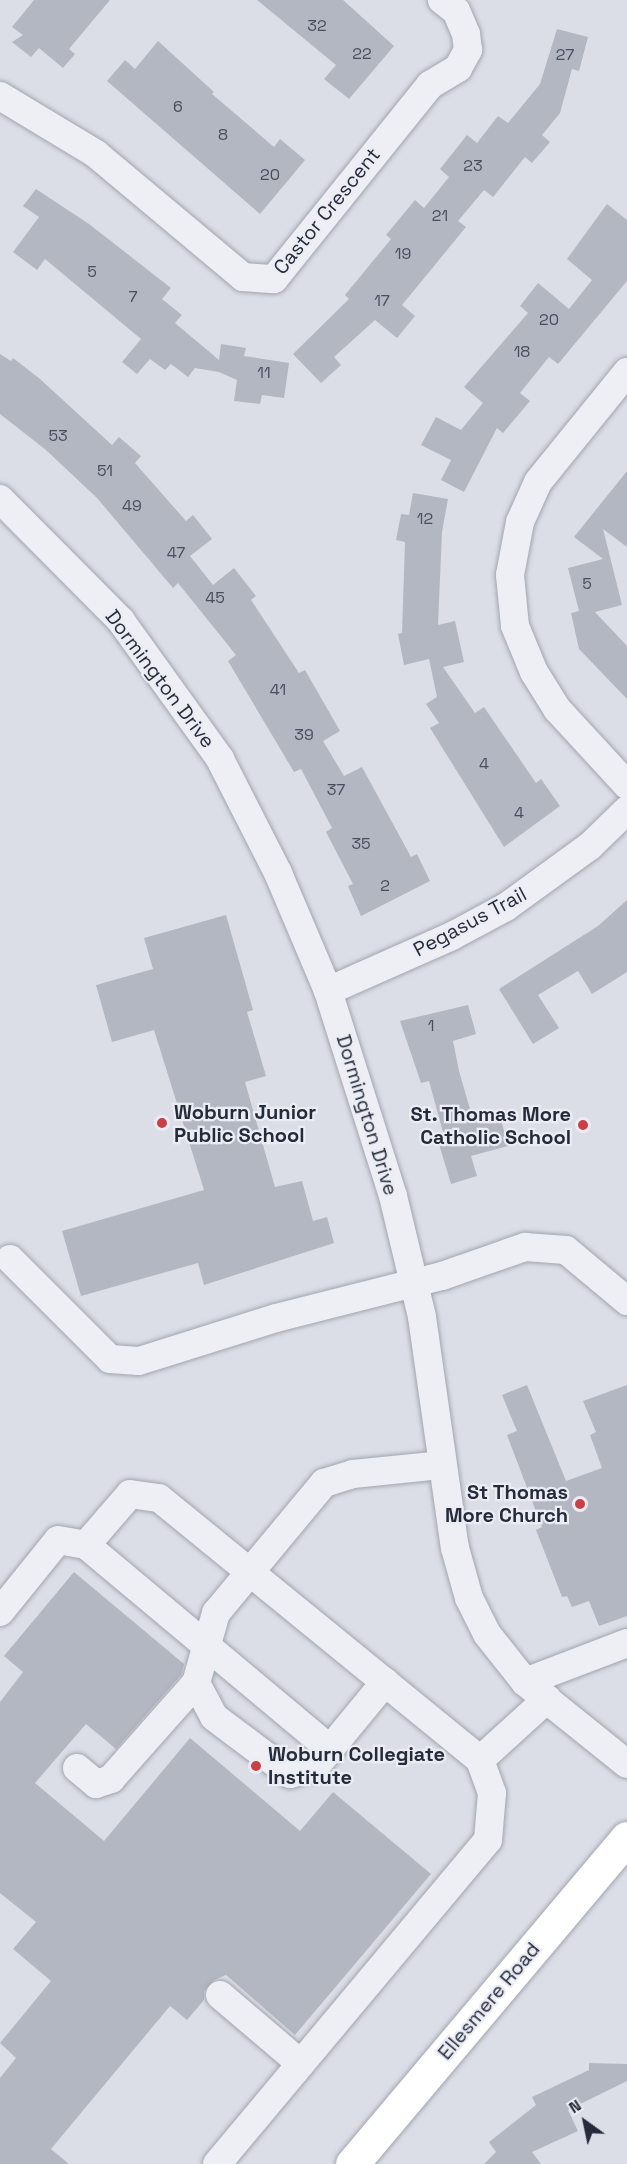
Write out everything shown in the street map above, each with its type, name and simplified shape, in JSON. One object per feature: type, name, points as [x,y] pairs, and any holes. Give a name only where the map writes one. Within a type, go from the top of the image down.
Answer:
[{"type":"main road","name":"Ellesmere Road","points":[[352,2164],[627,1838]]},
{"type":"street","name":"Castor Crescent","points":[[0,96],[96,154],[243,277],[274,279],[430,85],[458,68],[468,50],[466,34],[456,10],[442,0]]},
{"type":"street","points":[[627,372],[538,482],[520,522],[510,575],[515,626],[534,672],[557,709],[627,785]]},
{"type":"street","name":"Dormington Drive","points":[[0,499],[121,621],[220,759],[278,873],[328,991],[374,1132],[415,1283],[432,1382],[441,1465],[459,1567],[470,1598],[487,1634],[536,1690],[627,1764]]},
{"type":"street","name":"Pegasus Trail","points":[[328,991],[453,936],[506,907],[590,846],[627,810]]},
{"type":"street","points":[[10,1259],[110,1359],[139,1361],[276,1318],[415,1283],[525,1247],[566,1251],[627,1301]]},
{"type":"street","points":[[77,1768],[96,1784],[111,1779],[196,1683],[216,1613],[248,1570],[324,1483],[353,1474],[441,1465]]},
{"type":"street","points":[[86,1545],[130,1494],[159,1498],[480,1760],[492,1792],[488,1840],[217,2164]]},
{"type":"street","points":[[0,1612],[58,1540],[86,1545],[330,1749]]},
{"type":"street","points":[[480,1760],[536,1690],[627,1643]]},
{"type":"street","points":[[196,1683],[214,1717],[290,1774],[316,1766],[385,1682]]},
{"type":"street","points":[[220,1995],[301,2064]]},
{"type":"building","points":[[34,0],[110,0],[69,49],[75,54],[63,68],[39,48],[31,57],[12,42],[23,35],[12,27]]},
{"type":"building","points":[[257,0],[343,0],[394,46],[349,99],[324,79],[336,65]]},
{"type":"building","points":[[557,29],[588,37],[579,71],[572,69],[560,113],[542,135],[550,142],[532,163],[525,157],[493,197],[484,190],[458,221],[466,227],[402,305],[415,316],[397,338],[375,320],[334,357],[341,365],[321,383],[293,354],[349,299],[345,295],[391,239],[386,235],[415,200],[424,208],[449,177],[440,169],[467,135],[477,143],[498,116],[508,123],[540,84]]},
{"type":"building","points":[[158,41],[214,92],[212,94],[274,147],[280,139],[305,160],[260,214],[107,81],[125,60],[135,69]]},
{"type":"building","points":[[36,189],[89,224],[171,288],[162,299],[182,315],[175,323],[219,360],[221,344],[246,348],[244,356],[289,363],[284,398],[262,395],[260,404],[234,401],[237,380],[219,372],[195,368],[188,377],[171,364],[165,370],[150,359],[137,374],[122,362],[141,339],[45,259],[37,270],[13,252],[39,217],[23,206]]},
{"type":"building","points":[[607,204],[627,220],[627,281],[558,364],[549,357],[520,393],[530,401],[503,433],[497,428],[464,492],[441,480],[451,460],[421,445],[436,417],[461,430],[483,403],[464,387],[528,313],[520,306],[538,283],[569,309],[592,280],[567,259]]},
{"type":"building","points":[[0,354],[11,361],[13,358],[40,379],[112,445],[119,437],[141,456],[135,463],[186,521],[193,515],[212,539],[190,556],[213,585],[234,568],[256,596],[251,600],[299,673],[305,670],[340,731],[323,741],[344,776],[362,767],[411,857],[417,854],[430,881],[361,916],[348,886],[353,884],[326,832],[332,828],[301,769],[294,772],[228,661],[236,655],[178,583],[173,588],[97,498],[46,450],[0,414]]},
{"type":"building","points":[[627,471],[627,547],[603,529],[622,605],[595,612],[627,646],[627,699],[579,649],[571,613],[579,611],[568,568],[603,559],[574,537]]},
{"type":"building","points":[[413,493],[448,499],[442,532],[438,625],[455,621],[464,662],[443,667],[475,713],[484,707],[536,783],[541,779],[560,806],[504,847],[430,728],[439,723],[426,704],[437,697],[429,659],[404,665],[398,634],[402,633],[405,542],[396,540],[401,514],[409,515]]},
{"type":"building","points":[[627,900],[627,972],[592,994],[578,971],[538,995],[559,1028],[533,1044],[499,989],[598,926]]},
{"type":"building","points":[[226,915],[253,1010],[247,1012],[266,1076],[245,1082],[275,1187],[302,1181],[313,1221],[327,1217],[334,1243],[204,1285],[198,1263],[81,1296],[62,1231],[204,1190],[154,1030],[112,1042],[96,985],[153,969],[144,938]]},
{"type":"building","points":[[468,1005],[476,1034],[453,1041],[459,1071],[474,1123],[500,1116],[508,1146],[471,1156],[477,1176],[451,1184],[436,1134],[443,1132],[429,1081],[421,1083],[400,1021]]},
{"type":"building","name":"St Thomas More Church","points":[[527,1385],[566,1481],[602,1468],[590,1435],[596,1432],[583,1401],[627,1385],[627,1616],[599,1626],[589,1601],[572,1607],[567,1596],[562,1597],[536,1530],[542,1527],[507,1435],[517,1431],[502,1395]]},
{"type":"building","points":[[74,1572],[184,1664],[181,1675],[116,1749],[86,1724],[35,1783],[104,1841],[190,1738],[300,1831],[333,1792],[431,1874],[295,2035],[226,1975],[214,1980],[204,1991],[204,2000],[187,2020],[170,2006],[51,2149],[69,2164],[0,2164],[0,2078],[16,2058],[0,2043],[51,1981],[13,1949],[36,1922],[0,1893],[0,1702],[23,1672],[4,1656]]},
{"type":"building","points":[[589,2063],[627,2064],[627,2081],[568,2110],[578,2131],[532,2152],[541,2164],[484,2164],[496,2152],[489,2142],[536,2105],[532,2097],[589,2070]]},
{"type":"place","name":"Woburn Junior Public School","points":[[162,1123]]},
{"type":"place","name":"St. Thomas More Catholic School","points":[[583,1125]]},
{"type":"place","name":"St Thomas More Church","points":[[580,1504]]},
{"type":"place","name":"Woburn Collegiate Institute","points":[[256,1766]]}]
